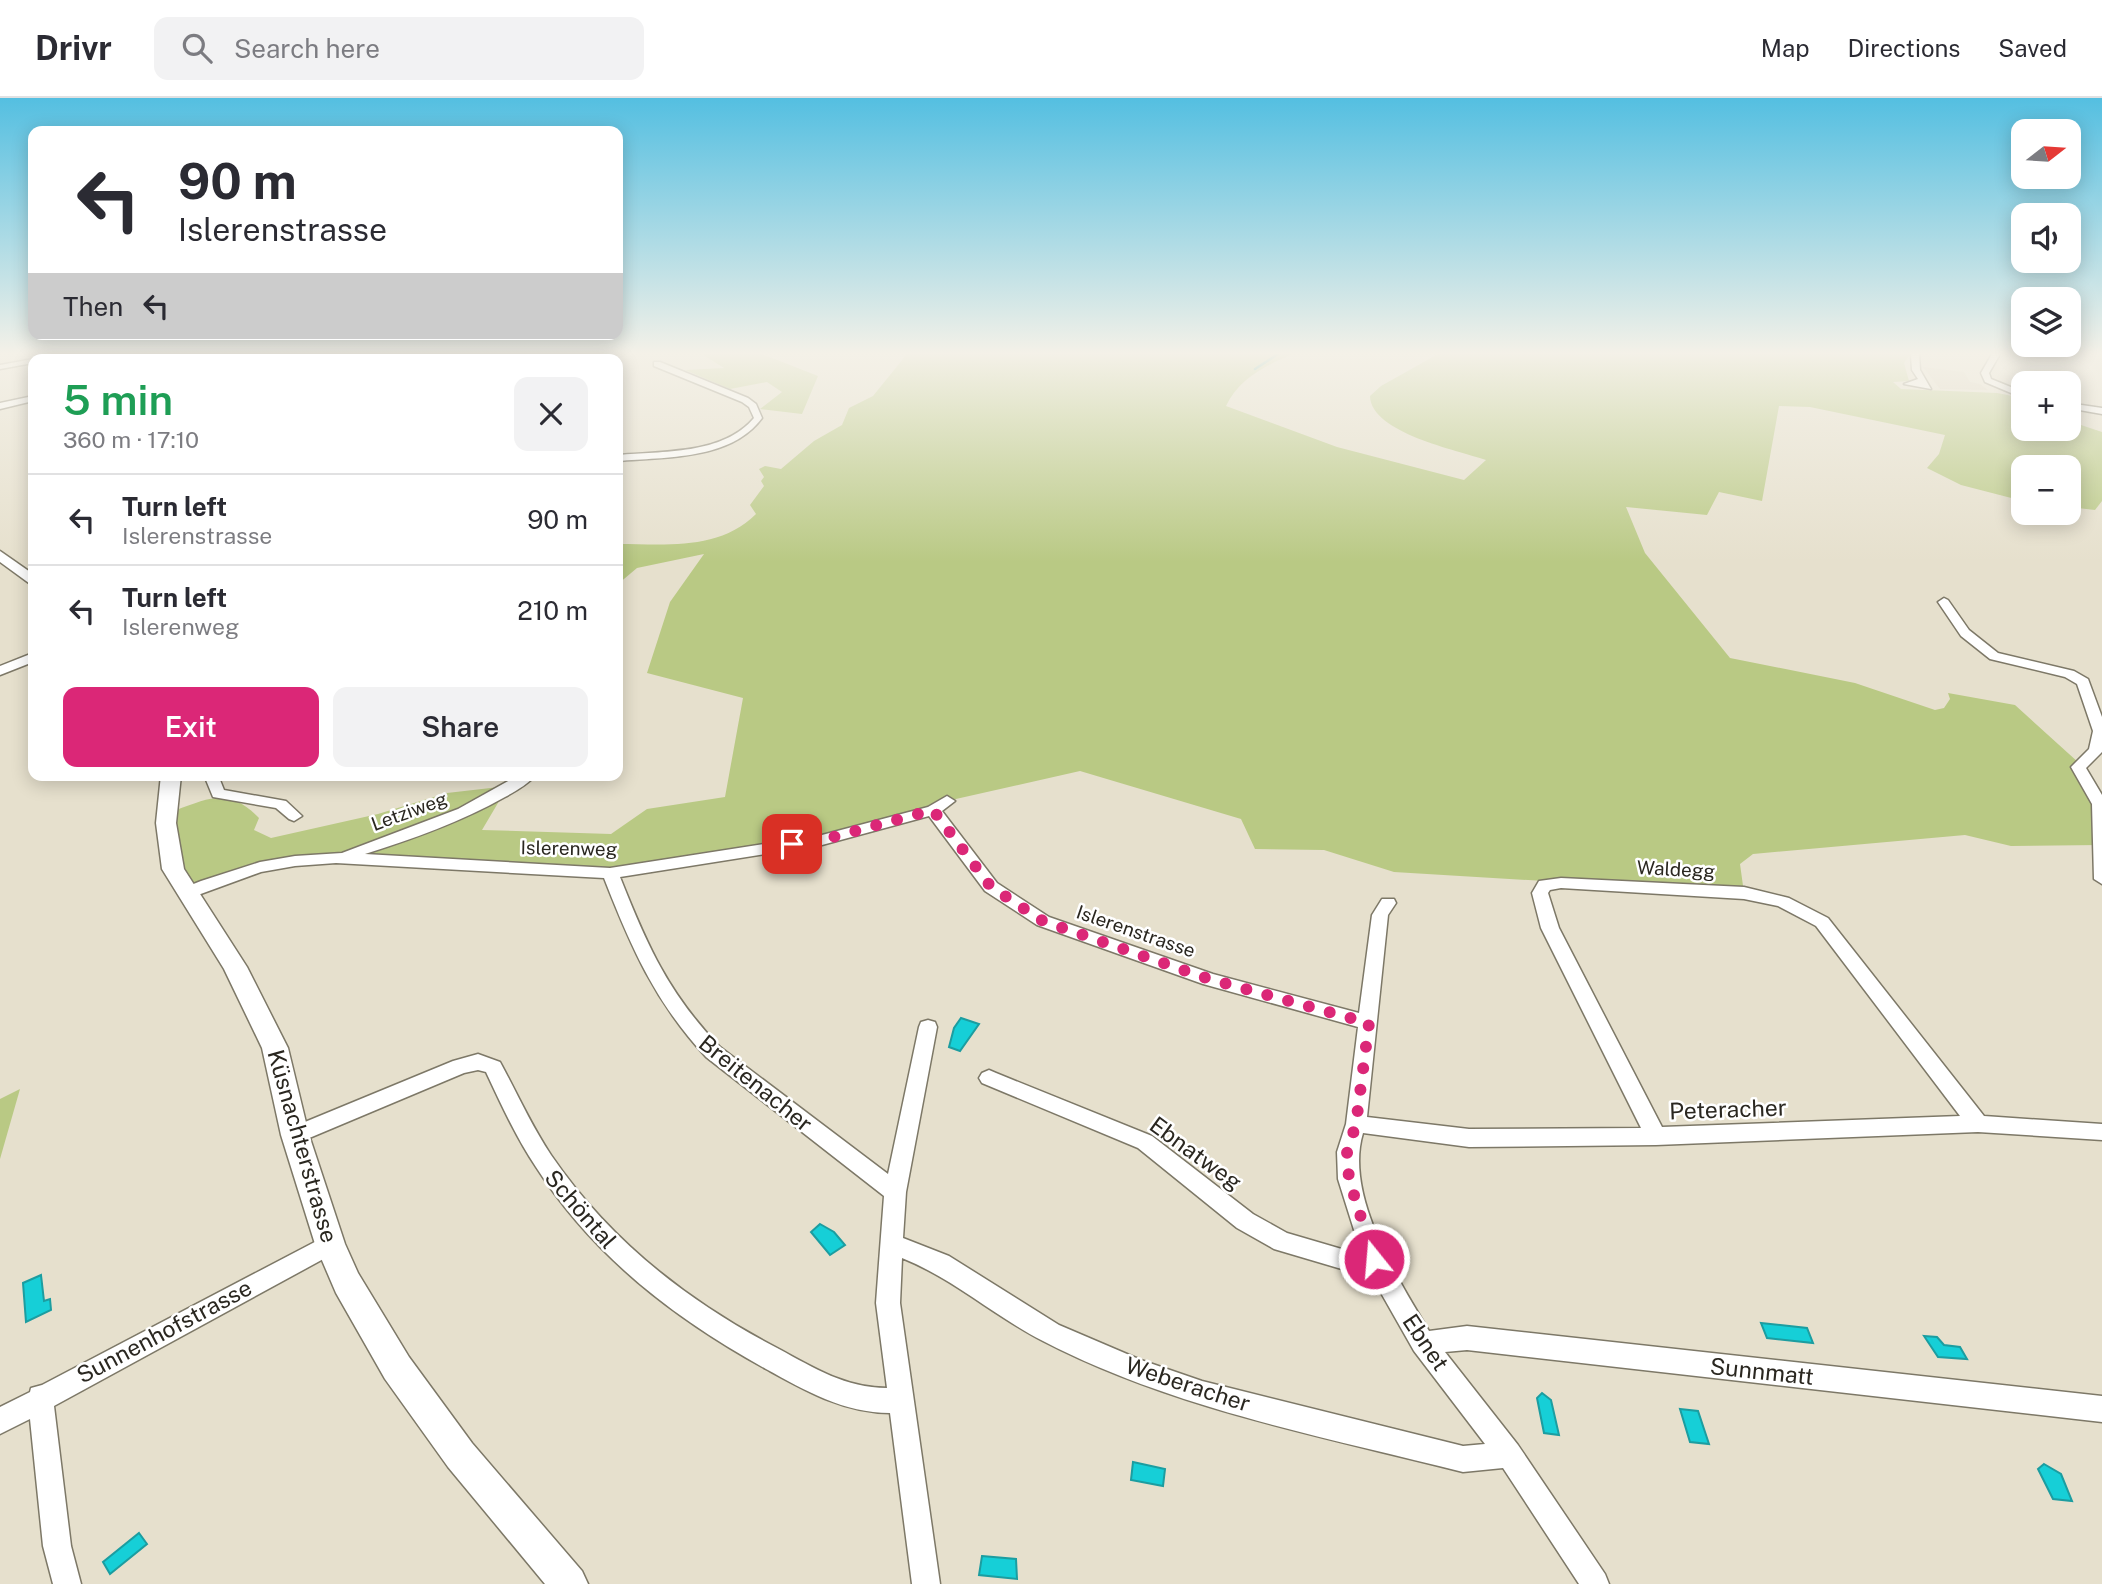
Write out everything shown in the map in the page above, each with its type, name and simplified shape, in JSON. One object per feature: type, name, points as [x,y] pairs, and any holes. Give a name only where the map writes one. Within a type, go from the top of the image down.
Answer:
[{"type":"main road","points":[[0,555],[28,577]]},
{"type":"main road","points":[[171,781],[166,823],[180,881]]},
{"type":"main road","name":"Küsnachterstrasse","points":[[180,881],[235,967],[275,1048],[296,1135],[330,1244],[347,1283],[397,1368],[460,1455],[569,1584]]},
{"type":"street","points":[[623,457],[720,444],[749,430],[754,423]]},
{"type":"street","points":[[1944,602],[1965,633],[1994,656],[2069,674],[2083,682],[2100,731],[2096,750],[2078,767],[2099,804],[2102,879]]},
{"type":"street","points":[[0,671],[28,659]]},
{"type":"street","points":[[2081,776],[2102,776]]},
{"type":"street","points":[[213,781],[218,794],[281,804],[294,816]]},
{"type":"street","name":"Letziweg","points":[[336,858],[429,830],[489,803],[520,781]]},
{"type":"street","name":"Islerenweg","points":[[180,881],[294,859],[336,858],[610,873],[822,840],[940,805]]},
{"type":"street","name":"Islerenstrasse","points":[[940,805],[991,887],[1043,921],[1209,979],[1369,1023]]},
{"type":"street","name":"Breitenacher","points":[[610,873],[652,976],[677,1015],[713,1052],[895,1192]]},
{"type":"street","name":"Waldegg","points":[[1656,1136],[1550,928],[1540,893],[1545,885],[1561,883],[1744,893],[1783,902],[1822,922],[1978,1124]]},
{"type":"street","name":"Ebnet","points":[[1388,903],[1380,915],[1356,1124],[1347,1152],[1349,1179],[1374,1259],[1423,1343],[1509,1454],[1595,1584]]},
{"type":"street","points":[[926,1584],[888,1303],[895,1192],[928,1027]]},
{"type":"street","name":"Schöntal","points":[[296,1135],[460,1066],[478,1062],[492,1068],[514,1115],[544,1168],[582,1216],[635,1268],[704,1321],[793,1370],[854,1398],[900,1401]]},
{"type":"street","name":"Ebnatweg","points":[[989,1078],[1145,1142],[1245,1221],[1282,1242],[1345,1260],[1374,1259]]},
{"type":"street","name":"Peteracher","points":[[1356,1124],[1469,1138],[1656,1136],[1978,1124],[2102,1132]]},
{"type":"street","name":"Weberacher","points":[[891,1242],[941,1263],[1051,1333],[1139,1371],[1202,1393],[1463,1459],[1509,1454]]},
{"type":"street","name":"Sunnenhofstrasse","points":[[0,1421],[40,1397],[330,1244]]},
{"type":"street","name":"Sunnmatt","points":[[1423,1343],[1466,1338],[2102,1409]]},
{"type":"street","points":[[40,1397],[57,1546],[67,1584]]},
{"type":"green space","points":[[843,423],[1273,423],[1337,447],[1464,480],[1486,460],[1418,438],[1389,423],[1776,423],[1762,501],[1719,492],[1707,515],[1626,507],[1645,553],[1730,658],[1855,683],[1935,710],[1944,708],[1950,699],[1948,693],[2015,705],[2079,763],[2092,791],[2100,845],[2011,846],[1965,835],[1753,854],[1740,864],[1744,893],[1394,872],[1324,850],[1255,849],[1241,819],[1080,771],[947,801],[933,810],[822,840],[610,873],[294,859],[187,893],[173,869],[176,810],[211,799],[239,802],[259,818],[254,830],[271,838],[378,814],[447,793],[508,786],[482,830],[611,834],[647,809],[725,797],[743,698],[647,673],[670,602],[704,554],[637,568],[623,580],[623,544],[691,543],[708,540],[741,526],[756,514],[750,505],[764,486],[761,481],[764,477],[759,469],[765,466],[781,469],[814,441]]},
{"type":"green space","points":[[1889,423],[2011,423],[2011,441],[2081,441],[2081,425],[2102,432],[2102,501],[2095,510],[2081,508],[2081,455],[2011,455],[2011,498],[1961,485],[1927,468],[1939,454],[1945,435]]},
{"type":"green space","points":[[20,1089],[0,1159],[0,1099]]},
{"type":"water","points":[[961,1018],[979,1024],[960,1051],[949,1047],[954,1028]]},
{"type":"water","points":[[820,1224],[834,1232],[845,1245],[830,1255],[811,1232]]},
{"type":"water","points":[[41,1275],[44,1301],[50,1299],[51,1310],[26,1322],[23,1283]]},
{"type":"water","points":[[1761,1323],[1807,1328],[1813,1343],[1767,1338]]},
{"type":"water","points":[[1924,1336],[1937,1337],[1944,1345],[1960,1347],[1967,1359],[1938,1357]]},
{"type":"water","points":[[1542,1393],[1551,1400],[1559,1435],[1544,1433],[1537,1398]]},
{"type":"water","points":[[1680,1409],[1698,1411],[1709,1444],[1690,1442]]},
{"type":"water","points":[[1133,1462],[1165,1469],[1163,1486],[1131,1480]]},
{"type":"water","points":[[2044,1464],[2061,1474],[2072,1501],[2053,1499],[2038,1469]]},
{"type":"water","points":[[139,1533],[147,1544],[110,1574],[103,1562]]},
{"type":"water","points":[[982,1556],[1016,1559],[1017,1579],[979,1575]]},
{"type":"route","points":[[792,844],[822,840],[933,810],[991,887],[1043,921],[1209,979],[1369,1023],[1356,1124],[1347,1152],[1349,1179],[1374,1259]]}]
